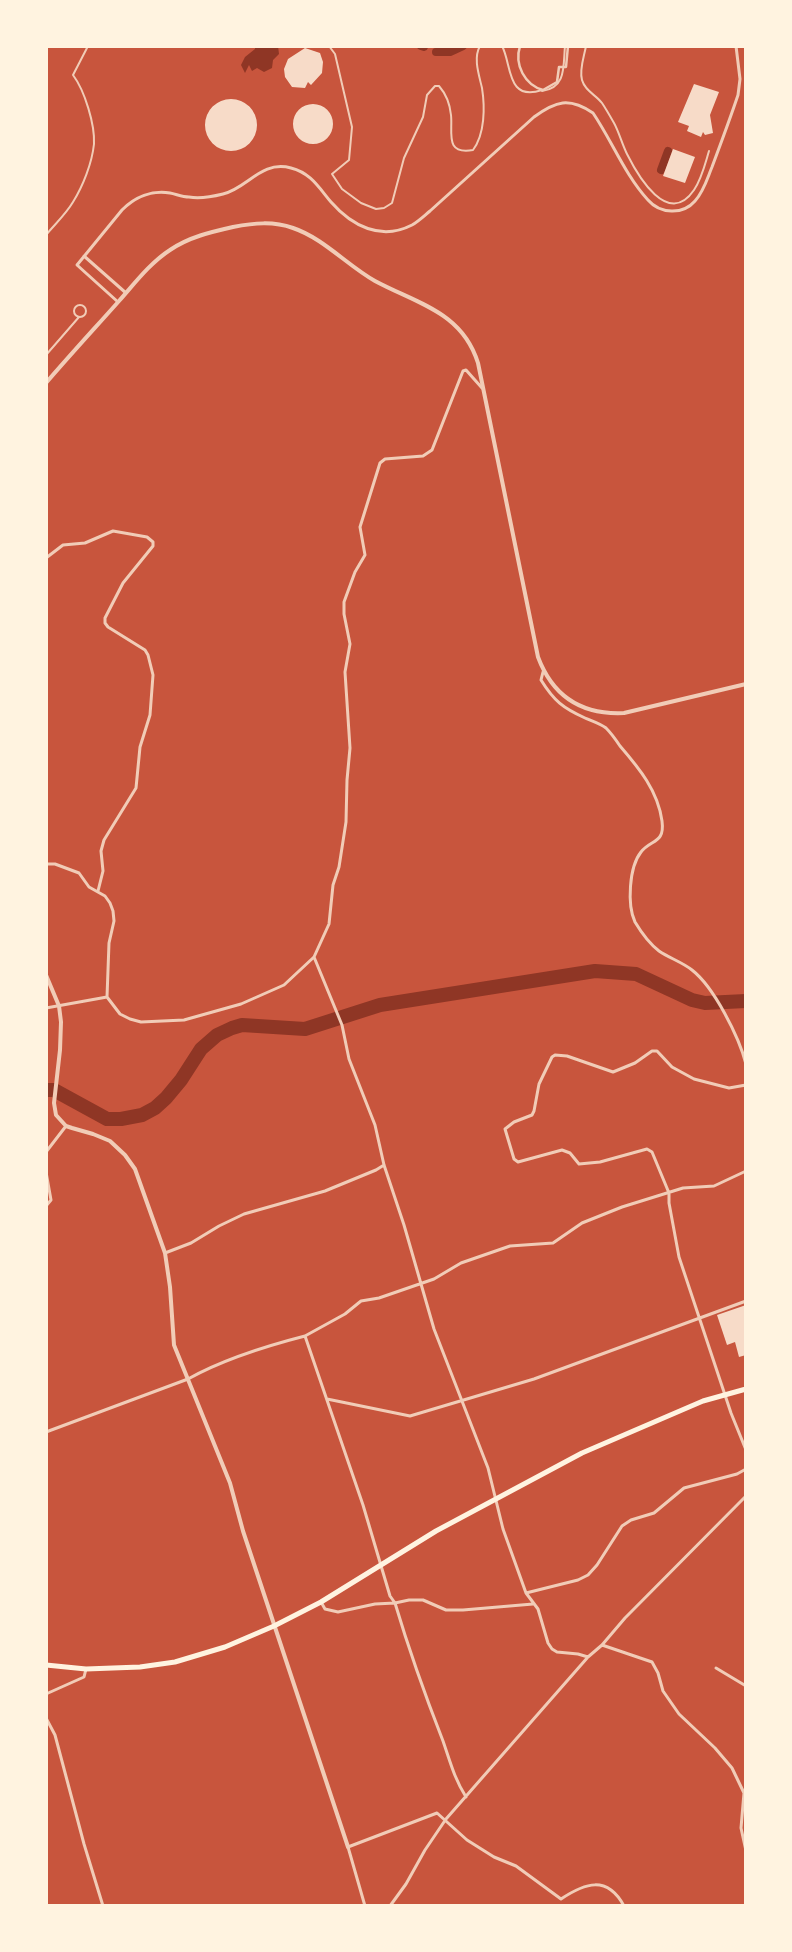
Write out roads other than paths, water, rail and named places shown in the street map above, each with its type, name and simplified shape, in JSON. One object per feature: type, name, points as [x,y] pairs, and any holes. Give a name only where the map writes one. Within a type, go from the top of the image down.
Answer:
[{"type":"main road","points":[[46,1665],[86,1669],[140,1668],[175,1662],[225,1647],[274,1626],[321,1602],[436,1531],[582,1453],[703,1401],[746,1389]]},
{"type":"street","points":[[520,46],[519,59],[526,81],[532,86],[543,90],[556,82],[559,67],[566,65],[567,46]]},
{"type":"street","points":[[118,302],[77,265],[122,210],[130,202],[143,195],[160,192],[204,198],[225,194],[236,189],[257,173],[270,168],[290,168],[302,172],[314,180],[336,207],[355,224],[382,231],[398,230],[412,224],[430,211],[534,117],[549,107],[566,102],[583,106],[593,112],[634,183],[649,202],[669,212],[687,208],[704,188],[738,95],[740,79],[736,46]]},
{"type":"street","points":[[46,383],[156,260],[171,249],[187,240],[211,232],[248,224],[285,225],[308,234],[372,280],[402,296],[429,307],[455,325],[466,336],[474,350],[484,390],[535,643],[544,672],[564,696],[576,705],[605,713],[624,713],[746,684]]},
{"type":"street","points":[[84,256],[126,293]]},
{"type":"street","points":[[46,864],[55,864],[72,869],[79,873],[89,887],[106,896],[113,911],[114,921],[108,943],[107,997],[120,1014],[130,1019],[141,1022],[184,1020],[241,1004],[284,985],[314,958],[329,924],[332,885],[339,867],[346,822],[350,748],[345,672],[350,644],[344,607],[355,572],[365,554],[360,534],[360,523],[380,463],[385,459],[422,456],[432,450],[463,371],[466,370],[484,390]]},
{"type":"street","points":[[46,558],[63,545],[85,544],[113,531],[147,537],[153,542],[153,546],[123,583],[105,618],[105,623],[108,627],[145,650],[153,675],[150,715],[140,747],[136,788],[104,840],[101,851],[104,871],[98,891]]},
{"type":"street","points":[[544,672],[541,680],[552,697],[566,709],[606,728],[653,790],[662,820],[662,833],[658,841],[642,851],[636,863],[631,883],[631,913],[646,938],[659,951],[693,970],[718,999],[723,1014],[742,1050],[746,1064]]},
{"type":"street","points":[[314,958],[342,1025],[349,1059],[375,1126],[384,1165],[404,1224],[434,1328],[488,1468],[503,1530],[526,1593],[538,1609],[548,1643],[552,1649],[557,1652],[588,1657]]},
{"type":"street","points":[[46,976],[59,1006],[61,1034],[54,1104],[56,1115],[66,1126],[110,1141],[131,1162],[135,1169],[165,1253],[170,1287],[174,1345],[230,1483],[243,1531],[348,1848],[365,1906]]},
{"type":"street","points":[[46,1008],[107,997]]},
{"type":"street","points":[[746,1085],[729,1088],[694,1079],[672,1067],[660,1052],[657,1051],[652,1051],[635,1063],[613,1072],[567,1056],[555,1055],[552,1057],[539,1084],[532,1115],[514,1122],[504,1129],[514,1159],[518,1162],[562,1150],[570,1153],[578,1164],[600,1162],[650,1149],[669,1193],[679,1257],[746,1450]]},
{"type":"street","points":[[46,1152],[66,1126]]},
{"type":"street","points":[[165,1253],[191,1244],[219,1226],[244,1214],[325,1191],[384,1165]]},
{"type":"street","points":[[46,1432],[188,1379],[253,1352],[305,1336],[345,1314],[361,1301],[379,1298],[434,1279],[461,1263],[510,1246],[553,1243],[582,1223],[622,1206],[692,1186],[714,1186],[746,1171]]},
{"type":"street","points":[[46,1172],[51,1200],[46,1206]]},
{"type":"street","points":[[327,1399],[410,1416],[534,1379],[746,1301]]},
{"type":"street","points":[[305,1336],[382,1564],[390,1596],[395,1604],[413,1664],[445,1746],[456,1782],[466,1797]]},
{"type":"street","points":[[526,1593],[578,1580],[588,1575],[597,1565],[622,1526],[631,1520],[654,1513],[684,1488],[737,1474],[746,1469]]},
{"type":"street","points":[[390,1906],[406,1884],[425,1850],[446,1819],[588,1657],[602,1645],[625,1618],[746,1496]]},
{"type":"street","points":[[321,1602],[325,1609],[338,1612],[375,1604],[395,1604],[409,1600],[423,1600],[446,1610],[533,1604]]},
{"type":"street","points":[[602,1645],[652,1662],[658,1673],[663,1691],[679,1714],[715,1748],[732,1768],[744,1793],[742,1828],[746,1851]]},
{"type":"street","points":[[716,1668],[746,1686]]},
{"type":"street","points":[[46,1694],[84,1677],[86,1669]]},
{"type":"street","points":[[46,1718],[58,1744],[84,1844],[103,1906]]},
{"type":"street","points":[[348,1848],[437,1813],[446,1819],[467,1840],[494,1857],[516,1866],[561,1899],[582,1886],[599,1884],[615,1895],[624,1906]]},
{"type":"lane","points":[[46,235],[72,204],[84,181],[92,156],[94,143],[88,106],[73,75],[88,46]]},
{"type":"lane","points":[[329,46],[335,54],[352,128],[349,160],[332,174],[349,195],[361,203],[376,209],[384,208],[392,203],[404,158],[421,122],[427,95],[435,86],[439,86],[450,106],[452,122],[450,131],[453,144],[463,152],[473,150],[479,142],[483,116],[483,100],[476,54],[480,46]]},
{"type":"lane","points":[[502,46],[510,78],[516,86],[526,91],[548,90],[560,82],[564,67]]},
{"type":"lane","points":[[586,46],[582,64],[582,79],[586,88],[603,105],[615,125],[631,162],[646,188],[654,196],[660,200],[677,202],[688,196],[700,178],[710,151]]},
{"type":"lane","points":[[537,92],[543,90]]},
{"type":"lane","points":[[46,355],[79,317],[86,313],[82,305],[74,309],[75,315],[79,317]]},
{"type":"waterway","points":[[436,52],[450,52],[463,46]]},
{"type":"waterway","points":[[661,170],[668,151]]},
{"type":"waterway","points":[[46,1090],[54,1090],[107,1119],[121,1119],[142,1115],[155,1108],[166,1098],[181,1080],[201,1049],[217,1035],[232,1028],[242,1025],[305,1029],[380,1005],[595,971],[636,974],[692,1000],[705,1003],[746,1001]]}]
